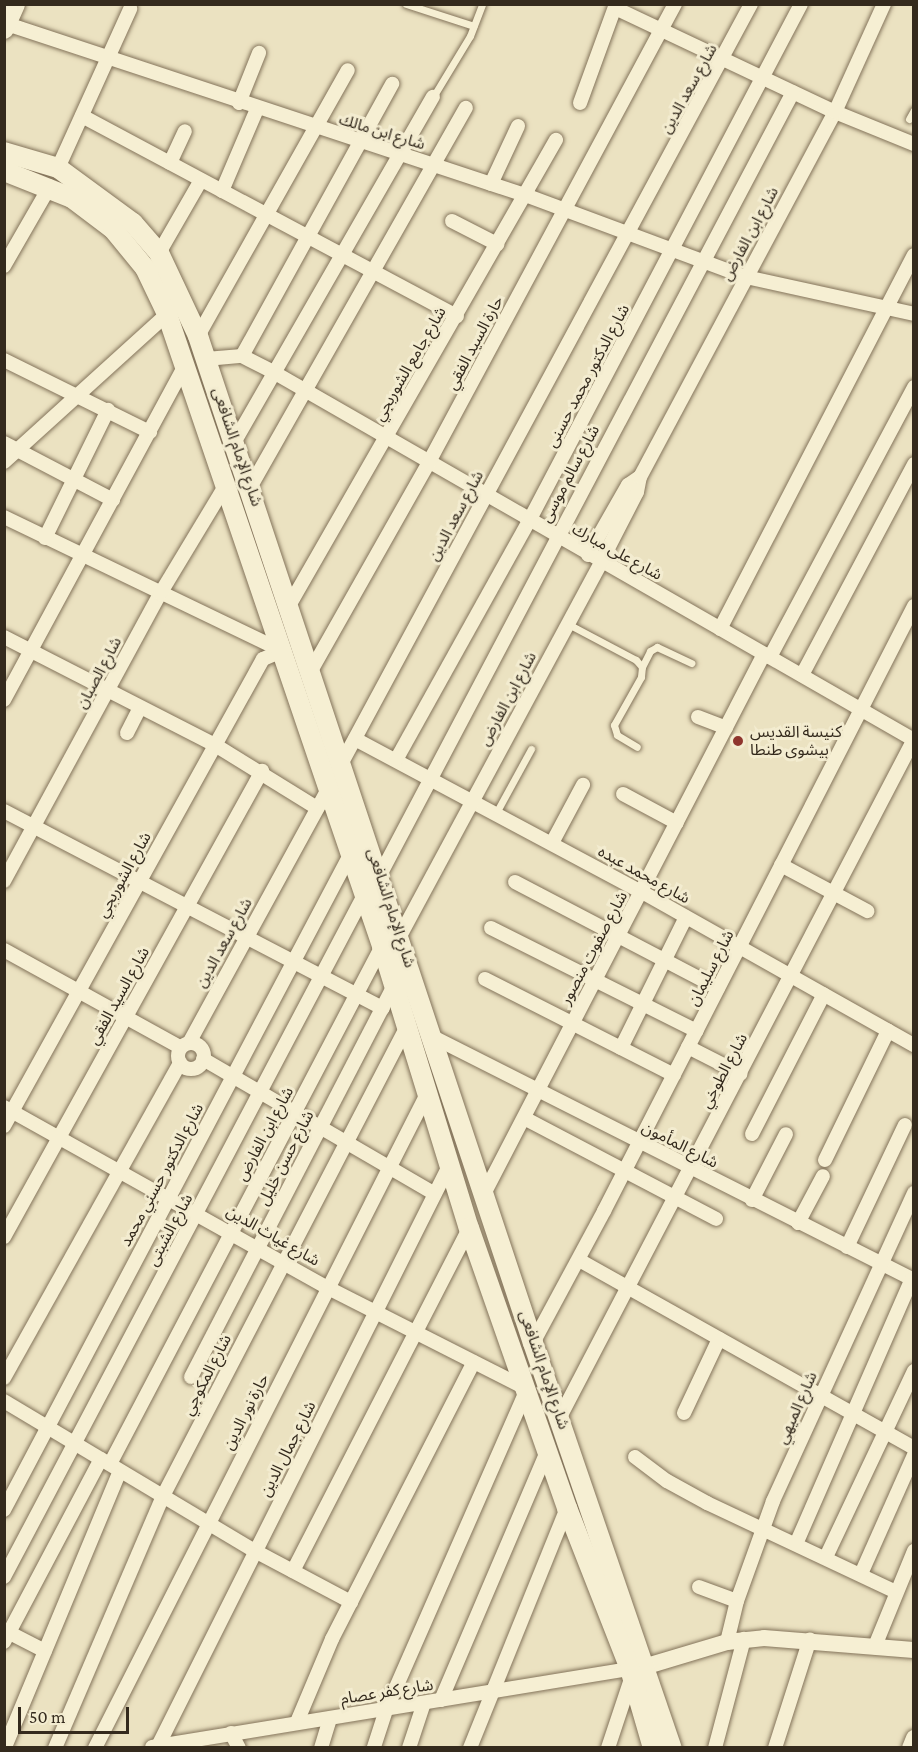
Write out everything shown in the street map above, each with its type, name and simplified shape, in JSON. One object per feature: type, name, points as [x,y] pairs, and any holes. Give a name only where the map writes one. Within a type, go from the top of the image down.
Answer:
[{"type":"main road","points":[[6,27],[15,4]]},
{"type":"main road","points":[[4,138],[33,158]]},
{"type":"main road","name":"شارع الإمام الشافعى","points":[[4,152],[33,158],[58,168],[115,207],[159,253],[198,336],[312,669],[533,1343],[560,1417],[636,1671],[653,1748]]},
{"type":"main road","name":"شارع الإمام الشافعى","points":[[4,171],[50,186],[93,212],[118,235],[145,268],[167,314],[227,483],[363,897],[382,946],[428,1092],[448,1166],[567,1508],[636,1671],[672,1748]]},
{"type":"street","name":"حارة السيد الفقي","points":[[312,669],[429,462],[675,4]]},
{"type":"street","name":"شارع سعد الدين","points":[[184,1045],[328,789],[629,232],[725,60],[752,4]]},
{"type":"street","name":"شارع الدكتور محمد حسنى","points":[[396,760],[529,521],[765,79],[801,4]]},
{"type":"street","name":"شارع ابن الفارض","points":[[400,936],[568,624],[628,485],[640,477],[835,112],[884,4]]},
{"type":"street","points":[[580,103],[616,6],[835,112],[914,144]]},
{"type":"street","points":[[58,168],[130,9]]},
{"type":"street","name":"شارع ابن مالك","points":[[6,27],[108,58],[316,129],[525,195],[746,277],[914,314]]},
{"type":"street","points":[[239,103],[259,53]]},
{"type":"street","points":[[198,336],[269,216],[348,69]]},
{"type":"street","points":[[206,359],[242,356],[392,84]]},
{"type":"street","name":"شارع سالم موسى","points":[[380,874],[555,536],[793,92]]},
{"type":"street","points":[[235,441],[397,154],[433,97]]},
{"type":"street","points":[[250,486],[307,392],[466,108]]},
{"type":"street","points":[[222,190],[257,109]]},
{"type":"street","points":[[82,116],[457,316]]},
{"type":"street","points":[[490,184],[518,126]]},
{"type":"street","points":[[170,163],[185,131]]},
{"type":"street","name":"شارع جامع الشوربجي","points":[[290,604],[556,140]]},
{"type":"street","points":[[159,253],[201,180]]},
{"type":"street","points":[[4,266],[50,186]]},
{"type":"street","points":[[452,222],[497,244]]},
{"type":"street","points":[[720,629],[914,255]]},
{"type":"street","points":[[4,462],[167,314]]},
{"type":"street","name":"شارع على مبارك","points":[[242,356],[913,740]]},
{"type":"street","points":[[4,360],[150,432]]},
{"type":"street","points":[[4,700],[185,365]]},
{"type":"street","name":"شارع صفوت منصور","points":[[485,1192],[726,728],[914,387]]},
{"type":"street","points":[[45,538],[108,410]]},
{"type":"street","points":[[4,443],[113,500]]},
{"type":"street","points":[[802,675],[914,464]]},
{"type":"street","name":"شارع الصبان","points":[[4,881],[160,594],[227,483]]},
{"type":"street","points":[[4,518],[282,651]]},
{"type":"street","name":"شارع سليمان","points":[[533,1343],[579,1260],[914,606]]},
{"type":"street","points":[[4,637],[215,745],[262,771],[317,808]]},
{"type":"street","name":"شارع الشوربجي","points":[[4,1126],[9,1109],[79,991],[263,659],[282,651]]},
{"type":"street","points":[[127,733],[140,708]]},
{"type":"street","points":[[699,717],[726,728]]},
{"type":"street","name":"شارع محمد عبده","points":[[355,739],[642,891],[914,1045]]},
{"type":"street","name":"شارع الطوخي","points":[[560,1417],[793,977],[913,740]]},
{"type":"street","name":"شارع السيد الفقي","points":[[4,1237],[262,771]]},
{"type":"street","points":[[552,843],[583,785]]},
{"type":"street","points":[[623,794],[677,823]]},
{"type":"street","points":[[4,811],[383,1008]]},
{"type":"street","name":"شارع الدكتور حسني محمد","points":[[4,1510],[10,1484],[48,1427],[350,855]]},
{"type":"street","points":[[781,865],[867,911]]},
{"type":"street","points":[[515,882],[718,988]]},
{"type":"street","name":"شارع الشبتى","points":[[4,1577],[77,1444],[363,897]]},
{"type":"street","points":[[621,1048],[686,917]]},
{"type":"street","points":[[491,928],[697,1031]]},
{"type":"street","name":"شارع ابن الفارض","points":[[110,1465],[382,946]]},
{"type":"street","points":[[4,950],[127,1017],[184,1045],[198,1045],[203,1059],[435,1194]]},
{"type":"street","points":[[485,979],[674,1075]]},
{"type":"street","name":"شارع حسن خليل","points":[[191,1377],[394,986]]},
{"type":"street","points":[[752,1134],[824,994]]},
{"type":"street","name":"شارع المكوجي","points":[[55,1748],[163,1496],[406,1026]]},
{"type":"street","points":[[825,1160],[888,1031]]},
{"type":"street","name":"شارع المأمون","points":[[433,1036],[690,1170],[913,1279]]},
{"type":"street","points":[[4,1378],[123,1170],[180,1063],[184,1045]]},
{"type":"street","points":[[688,1047],[741,1074]]},
{"type":"street","points":[[180,1063],[192,1069],[203,1059]]},
{"type":"street","name":"حارة نور الدين","points":[[95,1748],[428,1092]]},
{"type":"street","name":"شارع غياث الدين","points":[[9,1109],[170,1196],[328,1288],[527,1389]]},
{"type":"street","points":[[524,1118],[716,1220]]},
{"type":"street","points":[[847,1247],[905,1125]]},
{"type":"street","points":[[752,1200],[786,1134]]},
{"type":"street","name":"شارع جمال الدين","points":[[155,1747],[448,1166]]},
{"type":"street","points":[[798,1223],[823,1176]]},
{"type":"street","name":"شارع الميهي","points":[[727,1642],[737,1601],[762,1528],[881,1263],[912,1201]]},
{"type":"street","points":[[293,1571],[469,1228]]},
{"type":"street","points":[[579,1260],[914,1448]]},
{"type":"street","points":[[796,1544],[913,1279]]},
{"type":"street","points":[[684,1413],[719,1339]]},
{"type":"street","points":[[297,1722],[351,1602],[474,1362]]},
{"type":"street","points":[[826,1557],[914,1371]]},
{"type":"street","points":[[374,1748],[386,1710],[527,1389]]},
{"type":"street","points":[[4,1401],[208,1524],[351,1602]]},
{"type":"street","points":[[441,1700],[547,1451]]},
{"type":"street","points":[[861,1574],[914,1455]]},
{"type":"street","points":[[635,1457],[684,1492],[896,1592]]},
{"type":"street","points":[[45,1651],[6,1635],[110,1465]]},
{"type":"street","points":[[6,1747],[45,1651],[110,1465]]},
{"type":"street","points":[[470,1748],[489,1692],[567,1508]]},
{"type":"street","points":[[875,1646],[914,1551]]},
{"type":"street","points":[[699,1587],[737,1601]]},
{"type":"street","points":[[608,1748],[636,1671],[727,1642],[744,1639],[810,1639],[914,1650]]},
{"type":"street","points":[[715,1748],[744,1639]]},
{"type":"street","points":[[775,1748],[810,1639]]},
{"type":"street","name":"شارع كفر عصام","points":[[155,1747],[297,1722],[636,1671]]},
{"type":"street","points":[[409,1748],[424,1703]]},
{"type":"street","points":[[321,1748],[330,1718]]},
{"type":"street","points":[[231,1733],[239,1748]]},
{"type":"street","points":[[198,1748],[213,1736]]},
{"type":"street","points":[[910,1748],[914,1738]]},
{"type":"lane","points":[[406,4],[474,26]]},
{"type":"lane","points":[[433,97],[474,26],[482,4]]},
{"type":"lane","points":[[909,119],[914,110]]},
{"type":"lane","points":[[568,624],[636,660],[642,667]]},
{"type":"lane","points":[[637,747],[617,735],[614,725],[641,676],[642,667],[650,651],[657,647],[691,663]]},
{"type":"lane","points":[[496,813],[531,749]]},
{"type":"place","name":"كنيسة القديس بيشوى طنطا","points":[[738,741]]}]
